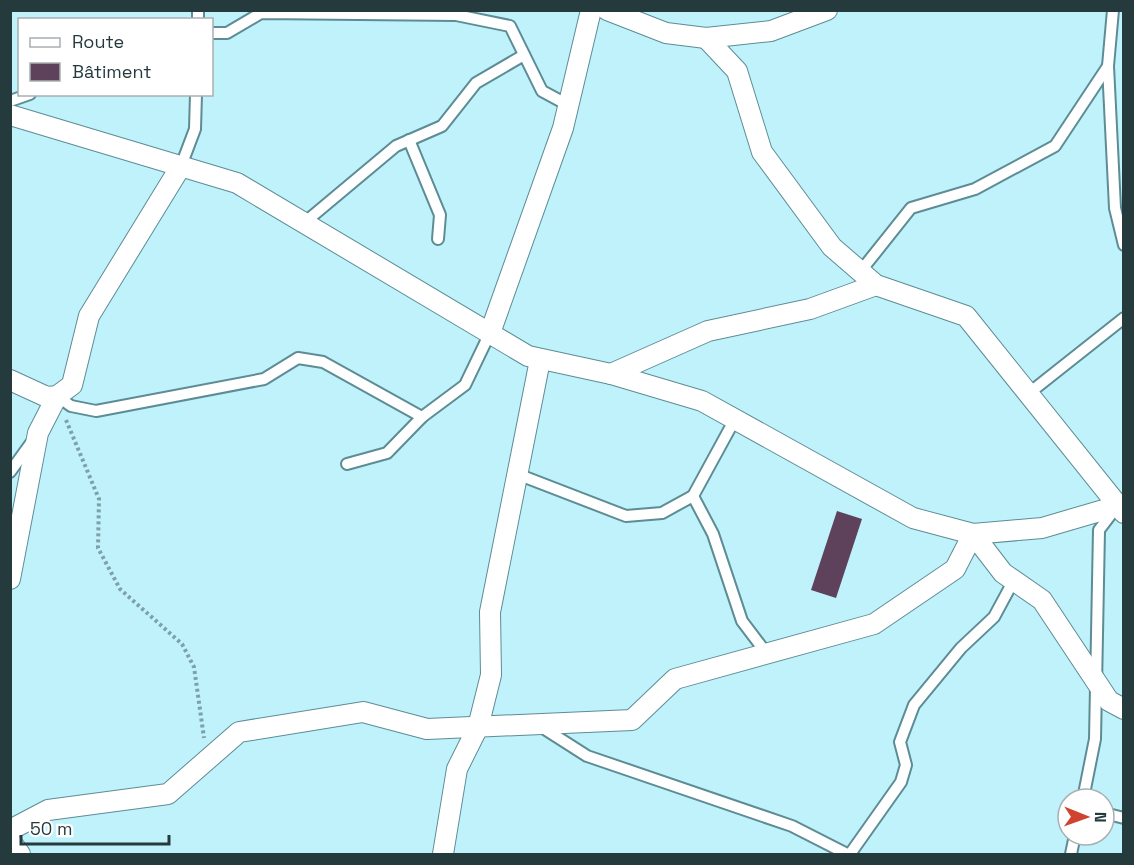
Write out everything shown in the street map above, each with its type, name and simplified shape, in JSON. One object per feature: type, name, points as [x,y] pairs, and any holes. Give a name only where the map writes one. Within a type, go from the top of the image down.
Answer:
[{"type":"street","points":[[490,333],[562,128],[591,10]]},
{"type":"street","points":[[607,10],[666,33],[706,38],[771,31],[827,10]]},
{"type":"street","points":[[10,115],[237,183],[528,356],[611,374],[702,401],[913,518],[973,534],[1042,528],[1122,506],[966,316],[876,285],[832,247],[762,152],[737,71],[706,38]]},
{"type":"street","points":[[10,579],[38,433],[57,396],[72,385],[89,316],[181,166]]},
{"type":"street","points":[[611,374],[708,331],[810,309],[876,285]]},
{"type":"street","points":[[443,855],[457,770],[478,727],[491,675],[490,612],[540,360]]},
{"type":"street","points":[[10,380],[47,397],[57,396]]},
{"type":"street","points":[[973,534],[1003,573],[1042,600],[1110,701],[1124,709]]},
{"type":"street","points":[[10,830],[48,810],[168,794],[239,732],[363,712],[427,729],[632,720],[675,679],[874,624],[955,569],[973,534]]},
{"type":"street","points":[[10,841],[20,855]]},
{"type":"lane","points":[[1113,10],[1108,66],[1115,208],[1124,245]]},
{"type":"lane","points":[[213,33],[227,33],[261,13],[456,15],[510,26],[542,91],[568,105]]},
{"type":"lane","points":[[304,223],[396,146],[442,126],[476,82],[524,55]]},
{"type":"lane","points":[[860,272],[911,208],[975,189],[1055,146],[1108,66]]},
{"type":"lane","points":[[10,101],[24,96]]},
{"type":"lane","points":[[181,166],[195,129],[196,96]]},
{"type":"lane","points":[[409,140],[440,215],[438,239]]},
{"type":"lane","points":[[1028,394],[1122,319],[1124,308]]},
{"type":"lane","points":[[346,464],[387,453],[422,417],[465,385],[490,333]]},
{"type":"lane","points":[[57,396],[71,406],[96,411],[264,379],[298,358],[323,362],[422,417]]},
{"type":"lane","points":[[517,474],[626,516],[662,513],[693,496],[735,419]]},
{"type":"lane","points":[[10,472],[38,433]]},
{"type":"lane","points":[[693,496],[713,534],[742,621],[767,654]]},
{"type":"lane","points":[[1085,787],[1095,739],[1099,530],[1122,506]]},
{"type":"lane","points":[[537,725],[587,756],[792,826],[849,855],[901,782],[906,765],[900,742],[914,705],[961,648],[994,617],[1014,580]]},
{"type":"path","points":[[57,396],[99,499],[98,548],[120,589],[182,644],[194,667],[207,760]]},
{"type":"building","points":[[837,511],[862,519],[836,598],[811,590]]}]
